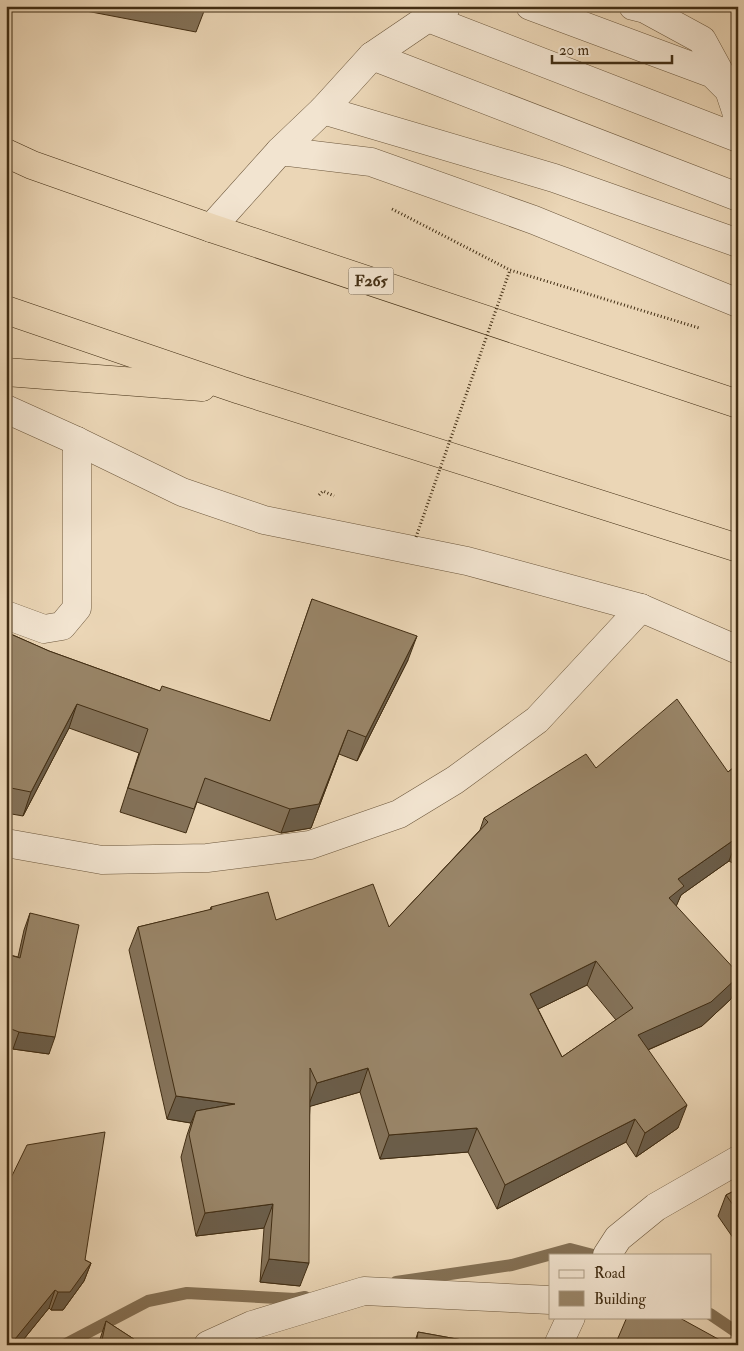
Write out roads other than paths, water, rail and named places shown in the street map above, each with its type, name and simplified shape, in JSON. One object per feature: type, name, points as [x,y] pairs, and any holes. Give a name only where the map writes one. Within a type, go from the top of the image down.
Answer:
[{"type":"highway","points":[[6,142],[32,165]]},
{"type":"highway","name":"F265","points":[[6,152],[32,165],[211,228],[738,404]]},
{"type":"highway","points":[[6,310],[240,390],[738,548]]},
{"type":"highway","points":[[6,372],[240,390]]},
{"type":"street","points":[[530,6],[713,74],[729,90]]},
{"type":"street","points":[[633,6],[645,10],[702,40],[729,90],[736,111],[738,125]]},
{"type":"street","points":[[211,228],[280,151],[323,110],[372,56],[439,12],[738,138]]},
{"type":"street","points":[[372,56],[738,197]]},
{"type":"street","points":[[323,110],[554,178],[738,243]]},
{"type":"street","points":[[280,151],[371,162],[534,220],[738,303]]},
{"type":"street","points":[[6,409],[182,492],[264,520],[467,561],[641,608],[738,650]]},
{"type":"street","points":[[6,615],[44,629],[62,626],[77,608],[77,441]]},
{"type":"street","points":[[6,843],[102,860],[207,858],[310,845],[399,814],[455,780],[538,720],[641,608]]},
{"type":"street","points":[[612,1246],[656,1207],[738,1160]]},
{"type":"street","points":[[208,1345],[252,1325],[364,1291],[549,1300]]},
{"type":"street","points":[[558,1345],[571,1318]]},
{"type":"waterway","points":[[552,1254],[570,1249],[589,1254]]},
{"type":"waterway","points":[[396,1282],[512,1265],[549,1255]]},
{"type":"waterway","points":[[64,1345],[148,1301],[187,1293],[295,1299],[305,1297]]},
{"type":"waterway","points":[[712,1315],[738,1333]]}]
